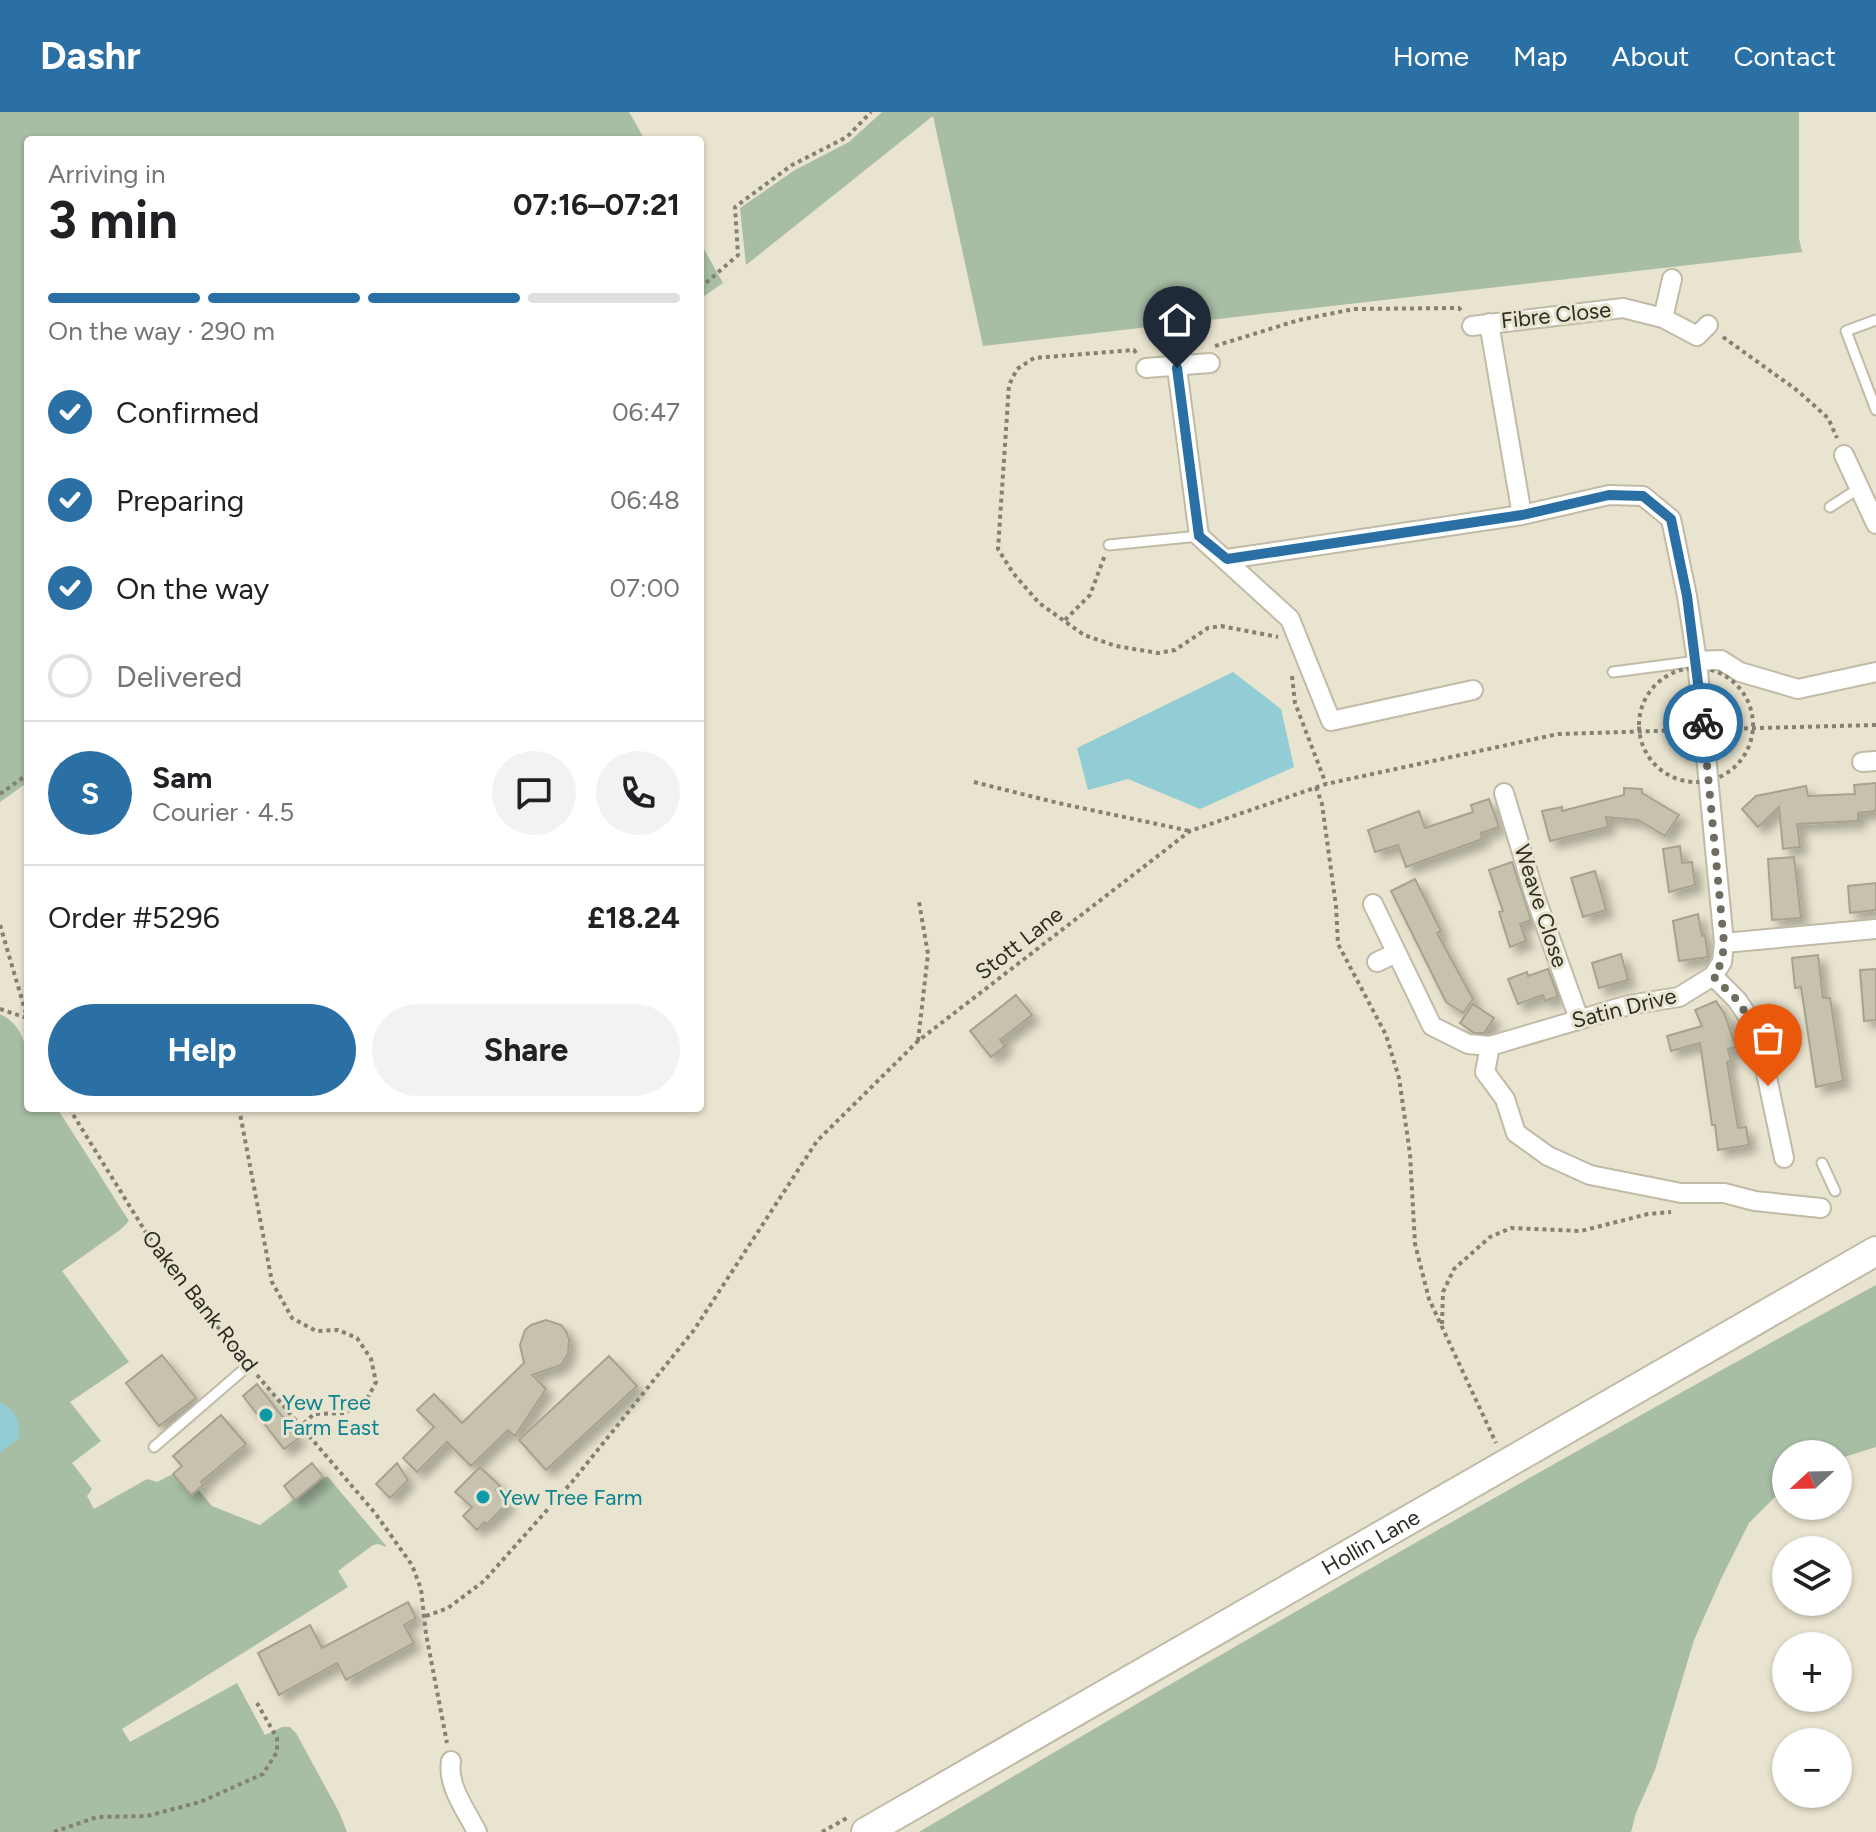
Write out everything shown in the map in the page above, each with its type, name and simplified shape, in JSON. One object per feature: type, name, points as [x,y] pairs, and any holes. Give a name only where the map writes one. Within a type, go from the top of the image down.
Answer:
[{"type":"main road","name":"Hollin Lane","points":[[866,1832],[1876,1251]]},
{"type":"street","points":[[1663,318],[1672,279]]},
{"type":"street","name":"Fibre Close","points":[[1522,515],[1481,325],[1623,308],[1663,318],[1697,336],[1708,325]]},
{"type":"street","points":[[1146,368],[1177,368],[1210,363]]},
{"type":"street","points":[[1177,368],[1199,536],[1290,619],[1331,721],[1473,690]]},
{"type":"street","points":[[1844,455],[1876,524]]},
{"type":"street","points":[[1227,559],[1522,515],[1609,495],[1643,496],[1671,519],[1697,661],[1724,943],[1722,962],[1713,976],[1737,1000],[1757,1030],[1784,1158]]},
{"type":"street","points":[[1697,661],[1721,660],[1740,672],[1798,689],[1876,672]]},
{"type":"street","name":"Weave Close","points":[[1504,793],[1535,896],[1579,1019]]},
{"type":"street","points":[[1373,904],[1432,1026],[1468,1044],[1490,1046],[1485,1072],[1505,1099],[1516,1133],[1548,1156],[1590,1175],[1681,1193],[1724,1193],[1755,1201],[1821,1208]]},
{"type":"street","points":[[1724,943],[1876,929]]},
{"type":"street","points":[[1377,962],[1396,953]]},
{"type":"street","name":"Satin Drive","points":[[1490,1046],[1629,1005],[1679,997],[1713,976]]},
{"type":"street","points":[[451,1761],[453,1786],[477,1832]]},
{"type":"lane","points":[[1876,320],[1846,331],[1876,410]]},
{"type":"lane","points":[[1830,507],[1858,489]]},
{"type":"lane","points":[[1109,545],[1199,536]]},
{"type":"lane","points":[[1613,672],[1697,661]]},
{"type":"lane","points":[[1822,1163],[1835,1191]]},
{"type":"lane","points":[[154,1447],[249,1365]]},
{"type":"path","points":[[704,285],[738,255],[735,207],[792,165],[847,137],[871,112]]},
{"type":"path","points":[[1210,363],[1216,346],[1299,320],[1354,309],[1459,308],[1481,325]]},
{"type":"path","points":[[1708,325],[1798,391],[1828,418],[1844,455]]},
{"type":"path","points":[[1065,620],[1090,595],[1109,545]]},
{"type":"path","name":"Stott Lane","points":[[426,1616],[448,1608],[484,1581],[572,1482],[694,1330],[817,1141],[918,1041],[1190,831],[1316,787],[1558,734],[1876,725]]},
{"type":"path","points":[[0,794],[24,777]]},
{"type":"path","points":[[974,782],[1190,831]]},
{"type":"path","points":[[1316,787],[1322,804],[1338,944],[1386,1035],[1399,1078],[1410,1154],[1415,1244],[1429,1299],[1497,1445]]},
{"type":"path","points":[[918,1041],[928,954],[919,902]]},
{"type":"path","points":[[0,925],[24,1006]]},
{"type":"path","points":[[0,1009],[24,1018]]},
{"type":"path","name":"Oaken Bank Road","points":[[71,1112],[161,1254],[249,1365],[395,1539],[412,1565],[421,1589],[426,1634],[451,1761]]},
{"type":"path","points":[[240,1112],[272,1282],[292,1318],[316,1331],[338,1330],[357,1338],[371,1359],[376,1382],[365,1403],[344,1413],[314,1414],[301,1426]]},
{"type":"path","points":[[1441,1326],[1443,1292],[1454,1269],[1490,1237],[1511,1228],[1581,1231],[1648,1214],[1672,1212]]},
{"type":"path","points":[[54,1832],[97,1817],[147,1816],[200,1802],[263,1774],[277,1752],[277,1738],[257,1703]]},
{"type":"green space","points":[[0,112],[629,112],[643,136],[24,136],[24,785],[0,802]]},
{"type":"green space","points":[[882,112],[1799,112],[1799,238],[1802,252],[983,346],[933,116],[746,265],[740,208],[795,170],[849,142]]},
{"type":"green space","points":[[704,249],[723,283],[704,296]]},
{"type":"green space","points":[[0,1014],[11,1021],[24,1043],[24,1112],[60,1112],[129,1221],[62,1271],[129,1362],[70,1402],[101,1441],[72,1463],[92,1489],[87,1496],[94,1509],[147,1479],[157,1482],[173,1474],[191,1495],[198,1489],[212,1506],[260,1525],[323,1477],[328,1477],[387,1547],[373,1545],[338,1571],[348,1587],[122,1729],[130,1742],[237,1683],[265,1735],[282,1727],[290,1727],[296,1733],[347,1832],[0,1832]]},
{"type":"green space","points":[[1876,1285],[1876,1447],[1852,1455],[1852,1440],[1772,1440],[1772,1500],[1749,1523],[1694,1640],[1655,1770],[1631,1832],[919,1832],[1395,1554]]},
{"type":"water","points":[[1233,672],[1281,709],[1294,767],[1200,809],[1128,779],[1088,790],[1077,748]]},
{"type":"water","points":[[0,1402],[13,1412],[18,1421],[19,1438],[0,1453]]},
{"type":"building","points":[[1876,783],[1876,811],[1858,813],[1858,821],[1797,824],[1800,847],[1783,849],[1779,807],[1758,827],[1742,809],[1756,796],[1806,786],[1808,796],[1855,794],[1854,785]]},
{"type":"building","points":[[1624,788],[1642,789],[1642,793],[1679,815],[1665,836],[1638,820],[1606,817],[1608,827],[1550,841],[1542,811],[1562,807],[1562,811],[1624,795]]},
{"type":"building","points":[[1489,799],[1499,827],[1481,833],[1482,839],[1406,867],[1398,845],[1375,852],[1368,830],[1419,811],[1425,828],[1473,812],[1471,805]]},
{"type":"building","points":[[1680,846],[1682,863],[1692,862],[1695,885],[1669,892],[1663,849]]},
{"type":"building","points":[[1794,857],[1801,918],[1772,920],[1768,859]]},
{"type":"building","points":[[1512,862],[1531,920],[1520,924],[1526,941],[1510,947],[1499,912],[1503,911],[1489,870]]},
{"type":"building","points":[[1595,871],[1606,910],[1583,917],[1571,878]]},
{"type":"building","points":[[1415,879],[1441,931],[1437,933],[1473,999],[1463,1013],[1446,1002],[1391,891]]},
{"type":"building","points":[[1876,883],[1876,910],[1850,913],[1848,886]]},
{"type":"building","points":[[1698,914],[1708,957],[1679,961],[1673,921]]},
{"type":"building","points":[[1621,954],[1628,980],[1599,988],[1592,963]]},
{"type":"building","points":[[1818,955],[1823,998],[1830,998],[1843,1081],[1816,1087],[1801,987],[1795,988],[1792,958]]},
{"type":"building","points":[[1548,969],[1558,996],[1545,1001],[1543,995],[1518,1004],[1508,979]]},
{"type":"building","points":[[1876,969],[1876,1020],[1864,1021],[1860,970]]},
{"type":"building","points":[[1016,995],[1032,1015],[1000,1040],[1005,1046],[991,1057],[970,1031]]},
{"type":"building","points":[[1716,1001],[1724,1013],[1736,1047],[1728,1049],[1731,1061],[1727,1062],[1738,1128],[1746,1127],[1749,1145],[1718,1150],[1700,1043],[1671,1051],[1667,1036],[1702,1026],[1695,1010]]},
{"type":"building","points":[[1473,1004],[1494,1018],[1484,1033],[1474,1033],[1460,1023]]},
{"type":"building","points":[[546,1320],[561,1325],[566,1331],[568,1354],[561,1365],[532,1375],[546,1389],[515,1436],[508,1430],[471,1466],[447,1442],[417,1472],[403,1458],[434,1427],[417,1410],[434,1394],[462,1423],[524,1363],[520,1345],[525,1330]]},
{"type":"building","points":[[162,1355],[196,1398],[159,1426],[126,1383]]},
{"type":"building","points":[[609,1356],[637,1386],[546,1470],[519,1440]]},
{"type":"building","name":"Yew Tree Farm East","points":[[257,1384],[299,1438],[284,1449],[243,1396]]},
{"type":"building","points":[[221,1415],[246,1444],[201,1482],[203,1485],[191,1495],[173,1474],[182,1466],[173,1456]]},
{"type":"building","points":[[312,1463],[323,1477],[295,1500],[284,1486]]},
{"type":"building","points":[[397,1463],[408,1480],[390,1498],[376,1484]]},
{"type":"building","name":"Yew Tree Farm","points":[[480,1467],[500,1486],[496,1490],[509,1502],[477,1530],[463,1516],[472,1507],[455,1492]]},
{"type":"building","points":[[408,1602],[416,1618],[404,1625],[414,1643],[346,1680],[337,1663],[279,1695],[258,1653],[310,1625],[322,1648]]},
{"type":"way so far","points":[[1703,723],[1724,943],[1722,962],[1713,976],[1737,1000],[1757,1030],[1768,1086]]},
{"type":"place","name":"Yew Tree Farm East","points":[[266,1415]]},
{"type":"place","name":"Yew Tree Farm","points":[[483,1497]]},
{"type":"route","points":[[1177,368],[1199,536],[1227,559],[1522,515],[1609,495],[1643,496],[1671,519],[1687,596],[1703,723]]}]
